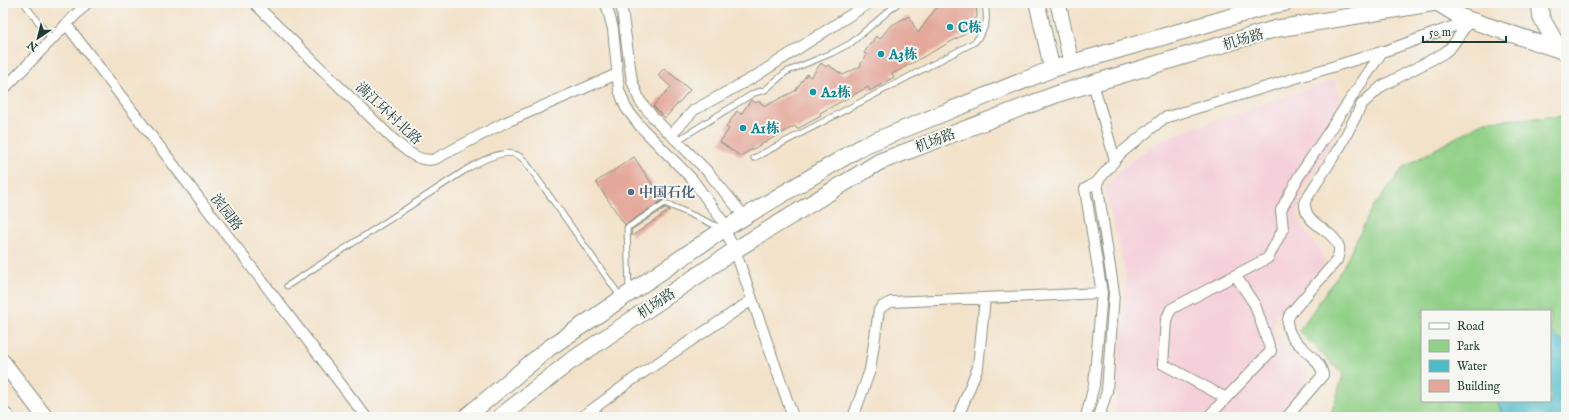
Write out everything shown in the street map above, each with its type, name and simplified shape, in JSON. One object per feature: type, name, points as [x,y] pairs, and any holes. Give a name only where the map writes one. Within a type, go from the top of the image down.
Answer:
[{"type":"main road","points":[[1037,3],[1052,69]]},
{"type":"main road","points":[[1058,3],[1071,62]]},
{"type":"main road","name":"机场路","points":[[466,417],[549,348],[625,296],[725,228],[865,145],[1071,62],[1272,5],[1284,3]]},
{"type":"main road","name":"机场路","points":[[500,417],[568,363],[735,250],[879,162],[1049,96],[1275,29],[1433,3]]},
{"type":"main road","points":[[1438,3],[1471,20],[1562,51]]},
{"type":"main road","points":[[1540,3],[1541,17],[1562,51]]},
{"type":"main road","points":[[1042,26],[1062,21]]},
{"type":"main road","points":[[3,362],[45,417]]},
{"type":"main road","points":[[3,414],[6,417]]},
{"type":"street","points":[[3,90],[87,3]]},
{"type":"street","name":"满江环村北路","points":[[254,3],[395,141],[411,154],[424,160],[435,159],[504,123],[617,74]]},
{"type":"street","points":[[606,3],[613,29],[617,74],[621,97],[630,115],[692,179],[725,228],[735,250],[792,417]]},
{"type":"street","points":[[621,3],[632,81],[636,94],[644,108],[717,182],[745,216]]},
{"type":"street","points":[[675,138],[694,110],[754,77],[869,3]]},
{"type":"street","points":[[1086,417],[1094,385],[1102,293],[1085,190],[1097,182],[1121,153],[1164,118],[1382,52],[1471,20]]},
{"type":"street","points":[[1287,417],[1323,375],[1322,368],[1293,338],[1286,321],[1290,314],[1338,260],[1339,248],[1334,240],[1308,216],[1304,209],[1304,201],[1341,145],[1362,104],[1382,86],[1444,53],[1452,46],[1471,20]]},
{"type":"street","name":"滨园路","points":[[66,24],[366,417]]},
{"type":"street","points":[[1226,398],[1163,364],[1166,320],[1171,308],[1268,258],[1283,229],[1281,210],[1299,176],[1382,52]]},
{"type":"street","points":[[1093,83],[1115,160]]},
{"type":"street","points":[[1097,182],[1114,293],[1107,391],[1099,417]]},
{"type":"street","points":[[1208,417],[1270,352],[1255,305],[1235,275]]},
{"type":"street","points":[[855,412],[870,370],[879,310],[891,302],[1102,293]]},
{"type":"street","points":[[958,417],[978,367],[985,298]]},
{"type":"street","points":[[582,417],[632,380],[752,300]]},
{"type":"lane","points":[[24,3],[51,39]]},
{"type":"lane","points":[[675,138],[754,93],[766,90],[786,72],[832,53],[851,42],[898,3]]},
{"type":"lane","points":[[754,158],[975,42],[984,30],[988,18],[985,3]]},
{"type":"lane","points":[[287,286],[464,171],[492,157],[510,154],[520,157],[530,168],[625,296]]},
{"type":"lane","points":[[625,296],[627,228],[665,203],[725,228]]},
{"type":"shaded area","points":[[1335,80],[1344,121],[1303,189],[1297,214],[1304,230],[1319,249],[1326,263],[1315,277],[1276,315],[1273,330],[1308,378],[1308,384],[1278,417],[1115,417],[1126,275],[1104,188],[1120,170],[1160,140]]},
{"type":"green space","points":[[1566,116],[1566,345],[1551,332],[1551,310],[1421,310],[1421,402],[1497,402],[1501,411],[1496,417],[1330,417],[1343,375],[1299,331],[1342,269],[1372,209],[1404,167],[1485,121]]},
{"type":"water","points":[[1551,332],[1566,345],[1566,417],[1496,417],[1501,411],[1497,402],[1551,402]]},
{"type":"building","points":[[940,3],[976,3],[977,16],[972,26],[963,35],[892,74],[894,77],[870,91],[868,87],[820,113],[821,116],[797,129],[795,126],[740,156],[720,142],[729,129],[726,127],[737,111],[741,114],[751,100],[756,103],[758,101],[765,106],[795,91],[807,74],[811,77],[821,63],[826,67],[828,65],[843,75],[861,66],[861,63],[867,55],[864,53],[876,36],[880,39],[890,26],[909,16],[918,33]]},
{"type":"building","points":[[664,68],[690,90],[665,118],[653,106],[671,87],[658,75]]},
{"type":"building","name":"中国石化","points":[[634,157],[663,200],[625,225],[596,182]]},
{"type":"building","points":[[665,208],[670,210],[632,236],[631,230]]},
{"type":"place","name":"C栋","points":[[950,27]]},
{"type":"place","name":"A3栋","points":[[881,54]]},
{"type":"place","name":"A2栋","points":[[813,92]]},
{"type":"place","name":"A1栋","points":[[743,128]]},
{"type":"place","name":"中国石化","points":[[631,192]]}]
